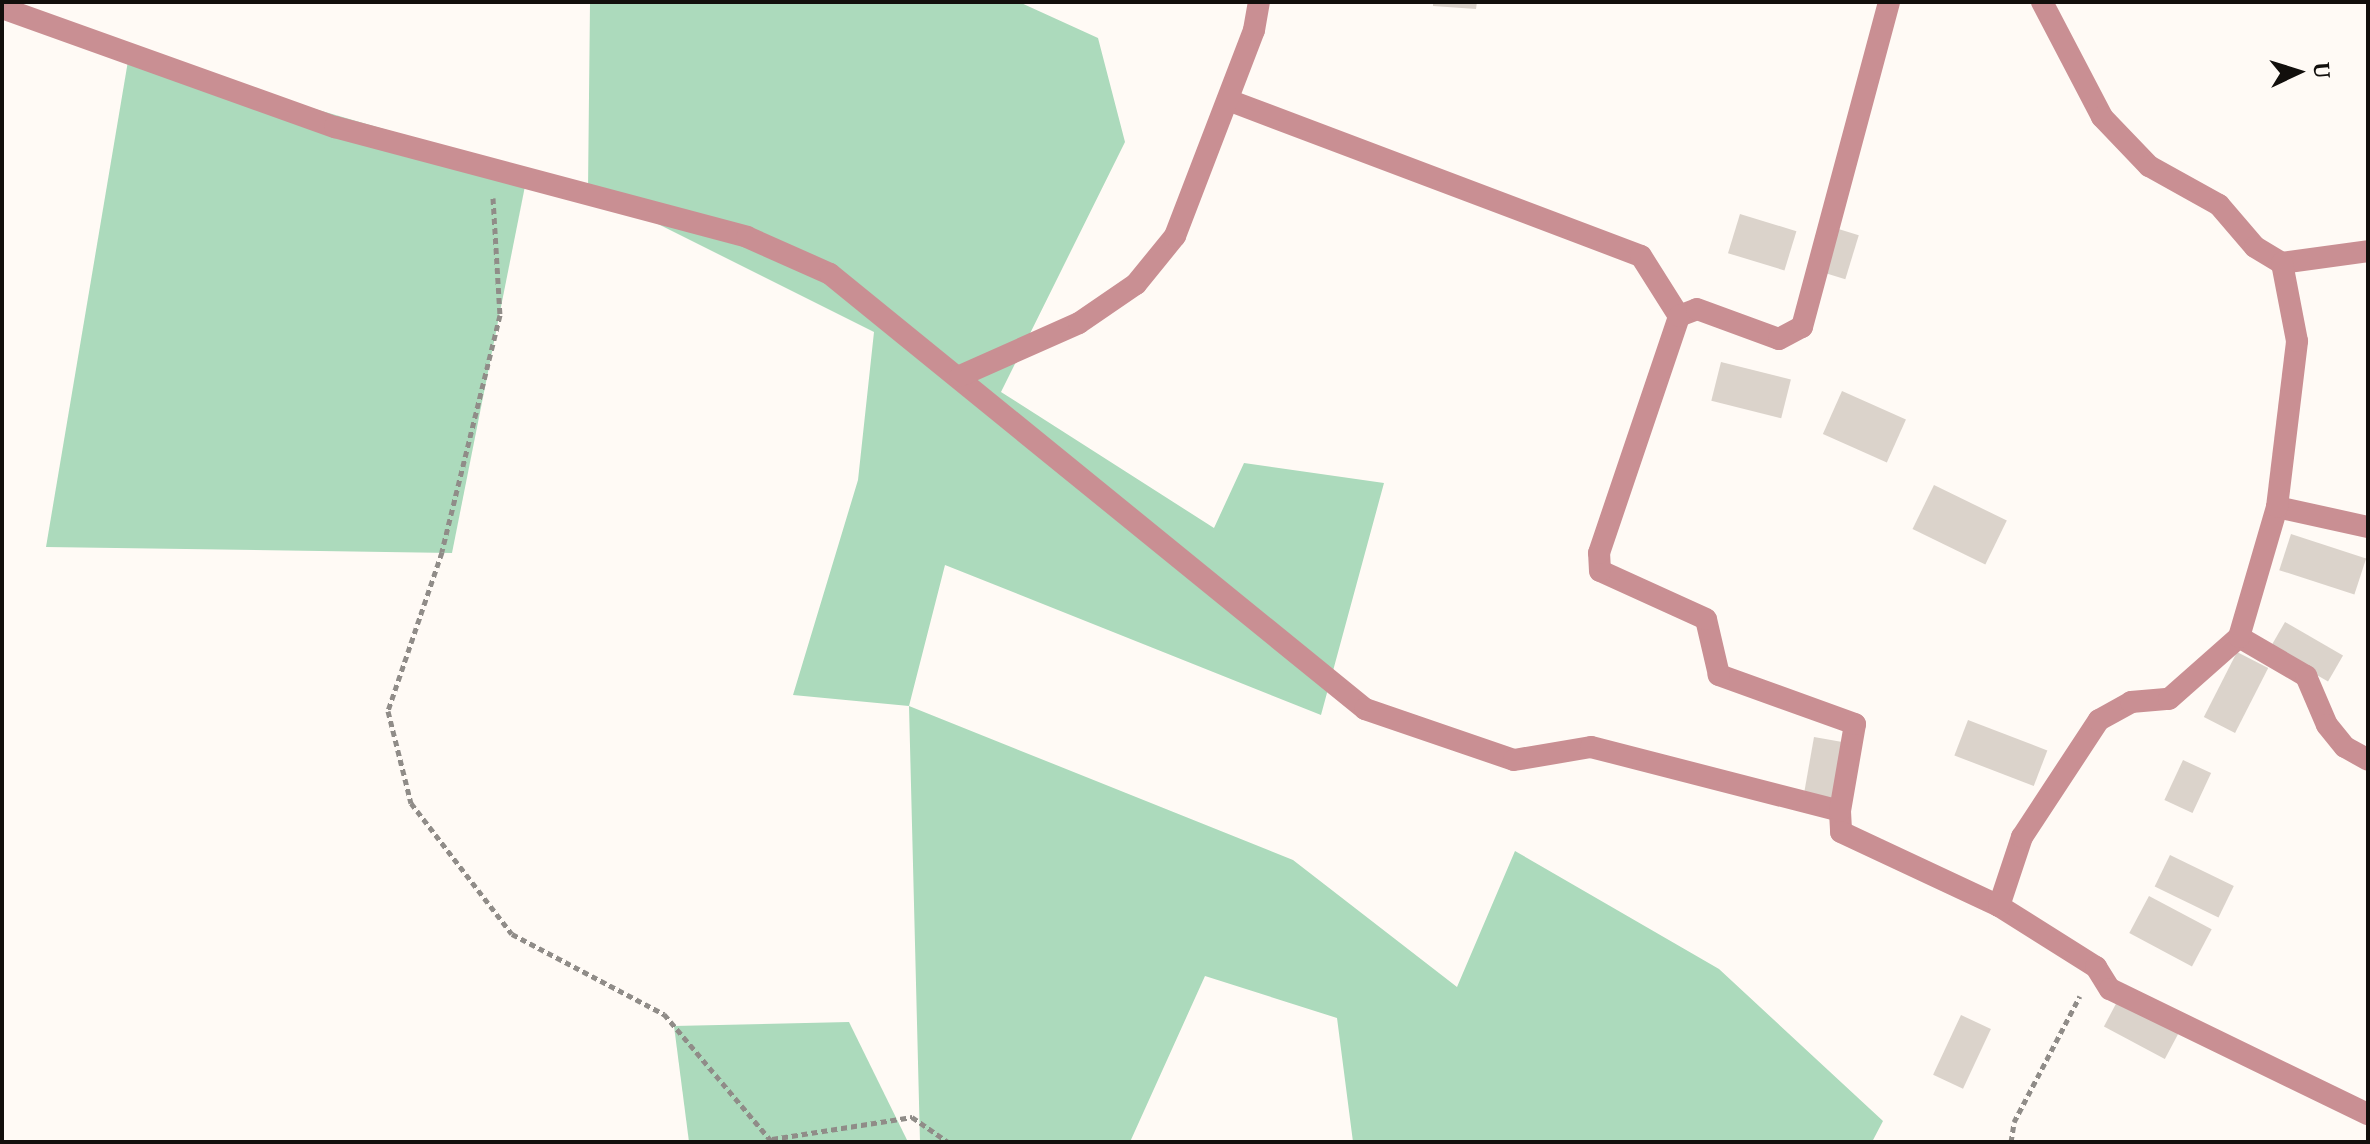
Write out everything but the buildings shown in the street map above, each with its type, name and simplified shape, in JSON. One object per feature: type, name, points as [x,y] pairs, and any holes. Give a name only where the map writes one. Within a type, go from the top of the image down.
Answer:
[{"type":"street","points":[[960,376],[1079,323],[1136,284],[1175,236],[1254,30],[1259,2]]},
{"type":"street","points":[[1679,316],[1697,309],[1779,339],[1802,327],[1889,2]]},
{"type":"street","points":[[2042,2],[2102,117],[2149,166],[2219,205],[2255,247],[2282,263],[2368,251]]},
{"type":"street","points":[[2,8],[335,127],[492,165],[747,237],[830,274],[960,376],[1365,709],[1514,760],[1591,747],[1840,811]]},
{"type":"street","points":[[1228,100],[1641,256],[1679,316]]},
{"type":"street","points":[[1999,906],[2022,837],[2099,720],[2131,702],[2169,699],[2239,637],[2277,507],[2297,341],[2282,263]]},
{"type":"street","points":[[1679,316],[1599,553],[1600,571],[1706,619],[1719,675],[1855,724],[1840,811],[1841,832],[1999,906],[2096,967],[2110,989],[2368,1114]]},
{"type":"street","points":[[2277,507],[2368,527]]},
{"type":"street","points":[[2239,637],[2306,676],[2327,725],[2345,747],[2368,760]]},
{"type":"path","points":[[492,165],[500,315],[442,552],[388,711],[411,803],[512,934],[664,1014],[772,1140],[912,1117],[948,1142]]},
{"type":"path","points":[[2011,1142],[2014,1122],[2096,967]]},
{"type":"green space","points":[[590,2],[1019,2],[1098,38],[1125,142],[1001,392],[1214,528],[1244,463],[1384,483],[1321,715],[945,565],[909,706],[793,695],[858,480],[874,332],[588,189]]},
{"type":"green space","points":[[129,55],[528,171],[452,553],[46,547]]},
{"type":"green space","points":[[909,706],[1293,860],[1457,987],[1515,851],[1719,969],[1883,1121],[1872,1142],[1353,1142],[1337,1018],[1205,976],[1130,1142],[920,1142]]},
{"type":"green space","points":[[849,1022],[908,1142],[689,1142],[674,1026]]}]
